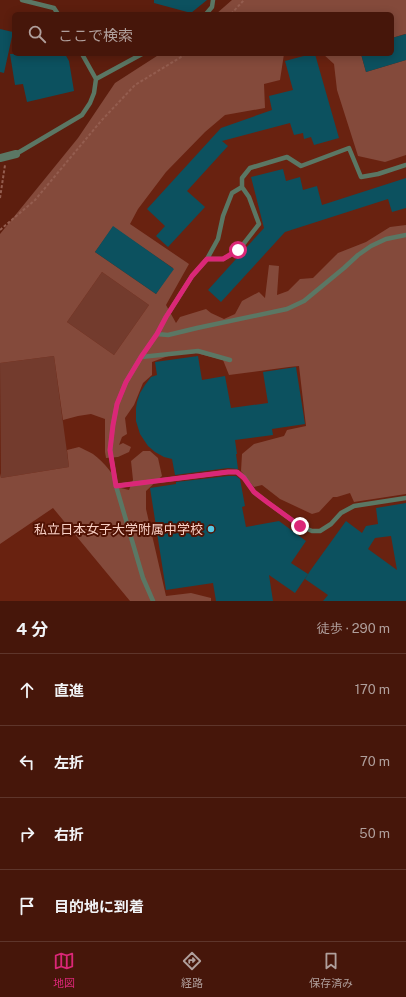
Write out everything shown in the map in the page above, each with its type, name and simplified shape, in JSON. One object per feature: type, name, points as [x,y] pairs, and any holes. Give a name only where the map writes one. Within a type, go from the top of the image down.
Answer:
[{"type":"street","points":[[3,157],[16,154]]},
{"type":"lane","points":[[22,0],[54,8],[57,12]]},
{"type":"lane","points":[[208,12],[212,6],[213,0]]},
{"type":"lane","points":[[16,154],[82,115],[92,98],[96,79],[83,56]]},
{"type":"lane","points":[[96,79],[138,56]]},
{"type":"lane","points":[[207,259],[223,259],[238,250],[259,224],[249,197],[242,187],[242,178],[250,168],[287,157],[301,166],[349,148],[361,176],[378,174],[406,165]]},
{"type":"lane","points":[[153,601],[143,578],[116,486],[110,450],[117,404],[126,382],[141,357],[157,334],[192,276],[207,259],[218,238],[223,216],[232,192],[242,187]]},
{"type":"lane","points":[[157,334],[168,335],[288,309],[304,301],[358,255],[371,246],[386,239],[406,235]]},
{"type":"lane","points":[[141,357],[198,351],[230,360]]},
{"type":"lane","points":[[116,486],[237,472],[244,478],[254,492],[300,526],[312,531],[320,531],[331,524],[341,513],[354,506],[406,498]]},
{"type":"path","points":[[233,12],[244,0]]},
{"type":"path","points":[[0,230],[35,200],[101,121],[135,85],[183,56]]},
{"type":"path","points":[[0,198],[3,157]]},
{"type":"shaded area","points":[[232,0],[406,0],[406,38],[405,34],[394,37],[394,12],[218,12]]},
{"type":"shaded area","points":[[406,0],[406,601],[0,601],[0,245],[195,56],[394,56],[394,12]]},
{"type":"shaded area","points":[[157,56],[284,56],[280,80],[264,84],[265,108],[225,115],[205,132],[166,172],[138,209],[130,224],[189,264],[166,305],[176,323],[180,317],[206,309],[224,319],[235,314],[242,301],[259,292],[265,298],[269,265],[279,266],[277,295],[288,291],[300,279],[313,278],[338,253],[366,242],[390,227],[406,225],[406,494],[354,502],[350,493],[333,497],[319,512],[312,514],[280,499],[262,485],[254,487],[241,471],[242,454],[254,444],[284,436],[287,430],[306,426],[299,366],[229,375],[223,360],[196,353],[171,355],[152,362],[152,375],[143,383],[134,405],[125,418],[127,434],[122,437],[119,445],[123,443],[131,447],[129,452],[118,457],[106,458],[105,419],[91,414],[63,420],[54,356],[0,363],[0,234],[78,138],[115,83]],"holes":[[[113,227],[173,268],[156,294],[95,252]],[[102,272],[149,305],[114,355],[67,322]]]},
{"type":"shaded area","points":[[325,56],[362,56],[366,72],[406,60],[406,155],[385,162],[358,156],[337,90],[334,64]]},
{"type":"shaded area","points":[[102,272],[149,305],[114,355],[67,322]]},
{"type":"shaded area","points":[[54,356],[69,467],[1,478],[0,363]]},
{"type":"shaded area","points":[[79,447],[91,453],[101,461],[121,488],[129,490],[133,480],[131,461],[143,451],[150,451],[158,458],[162,476],[146,491],[146,509],[166,596],[191,593],[211,598],[211,601],[130,601],[53,508],[0,544],[0,473],[1,478],[69,467],[67,450]]},
{"type":"building","points":[[154,0],[207,0],[192,12],[154,3]]},
{"type":"building","points":[[0,29],[12,32],[12,37],[4,73],[0,72]]},
{"type":"building","points":[[406,34],[406,60],[366,72],[362,56],[394,56],[394,37]]},
{"type":"building","points":[[10,54],[12,54],[12,56],[66,56],[69,61],[74,91],[27,102],[23,84],[15,85]]},
{"type":"building","points":[[304,56],[316,56],[339,138],[314,145],[311,137],[304,139],[303,133],[294,135],[290,123],[222,141],[228,146],[187,191],[205,207],[168,247],[156,236],[165,226],[147,209],[221,128],[272,110],[269,96],[293,90],[285,61]]},
{"type":"building","points":[[283,169],[286,181],[300,177],[303,190],[317,186],[322,205],[406,178],[406,208],[392,212],[388,199],[285,232],[221,302],[208,290],[264,228],[251,177]]},
{"type":"building","points":[[113,226],[174,269],[156,294],[95,252]]},
{"type":"building","points":[[198,356],[202,380],[225,376],[231,408],[268,403],[263,372],[296,367],[305,424],[272,429],[273,435],[235,440],[238,469],[228,468],[175,475],[172,459],[155,452],[148,446],[140,434],[136,421],[137,402],[145,385],[151,377],[157,375],[155,362]]},
{"type":"building","points":[[236,476],[240,479],[245,506],[242,507],[246,527],[279,521],[306,541],[291,563],[308,574],[295,593],[269,575],[273,601],[216,601],[213,583],[166,590],[150,488],[176,484],[176,482]]},
{"type":"building","points":[[406,503],[406,601],[323,601],[328,595],[305,579],[346,521],[362,533],[366,526],[378,524],[376,508]],"holes":[[[391,536],[397,570],[368,549],[375,538]]]},
{"type":"place","name":"私立日本女子大学附属中学校","points":[[211,529]]},
{"type":"route","points":[[238,250],[223,259],[207,259],[192,276],[126,382],[117,404],[110,450],[116,486],[237,472],[244,478],[254,492],[300,526]]}]
